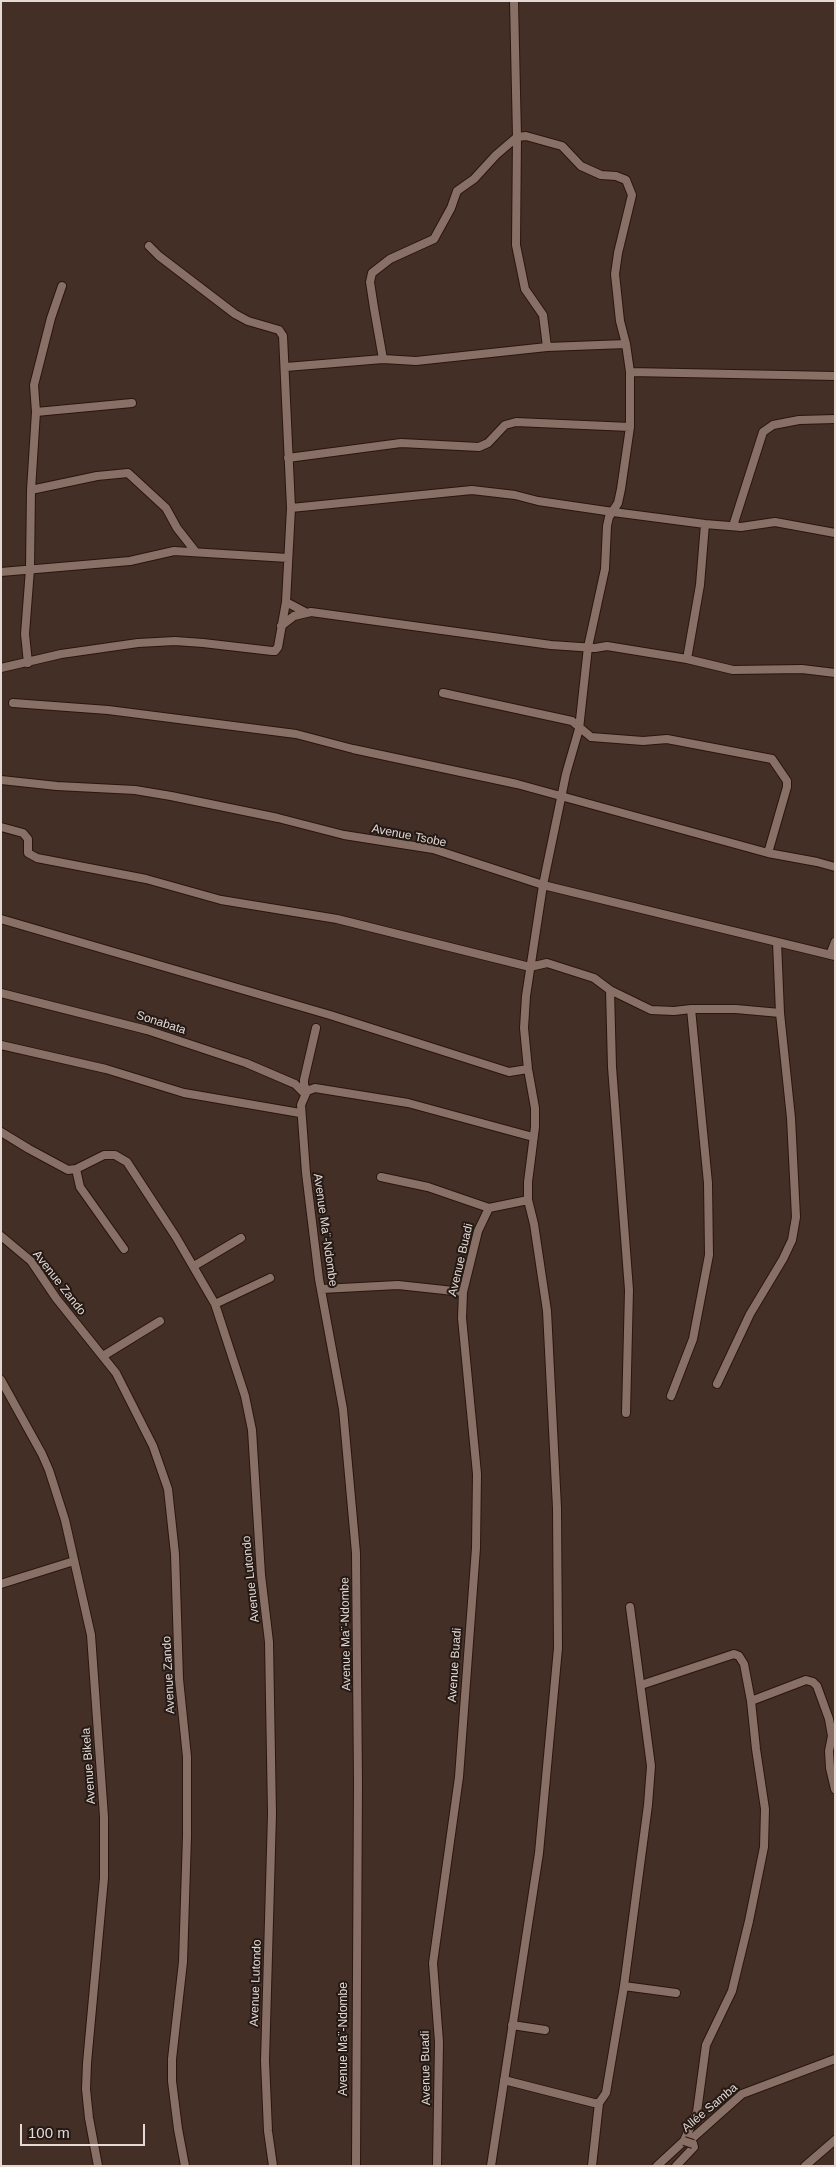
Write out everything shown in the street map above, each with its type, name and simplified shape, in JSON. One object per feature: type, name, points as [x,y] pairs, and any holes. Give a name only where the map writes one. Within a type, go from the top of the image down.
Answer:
[{"type":"street","points":[[514,1],[517,137],[515,228],[518,262],[525,289],[543,316],[547,347]]},
{"type":"street","points":[[384,359],[379,345],[370,282],[372,273],[390,259],[434,238],[457,191],[474,179],[496,154],[517,137],[526,136],[562,146],[581,166],[601,175],[621,178],[629,185],[632,198],[615,266],[620,321],[630,372],[630,427],[622,489],[618,503],[606,526],[604,568],[588,647],[579,729],[566,774],[543,885],[530,967],[524,1028],[528,1069],[535,1108],[528,1200],[534,1224],[547,1311],[558,1508],[558,1648],[539,1853],[491,2166]]},
{"type":"street","points":[[1,668],[28,663],[53,655],[138,642],[175,641],[275,651],[278,647],[286,602],[291,508],[285,342],[279,330],[248,321],[235,314],[149,246]]},
{"type":"street","points":[[28,663],[25,634],[30,569],[31,490],[36,412],[34,396],[38,368],[51,318],[62,286]]},
{"type":"street","points":[[286,367],[384,359],[416,361],[547,347],[626,344]]},
{"type":"street","points":[[630,372],[835,376]]},
{"type":"street","points":[[36,412],[132,403]]},
{"type":"street","points":[[732,526],[764,432],[773,425],[799,420],[835,419]]},
{"type":"street","points":[[288,458],[401,443],[479,447],[488,443],[505,425],[516,422],[630,427]]},
{"type":"street","points":[[31,490],[97,476],[128,473],[166,508],[177,528],[195,551]]},
{"type":"street","points":[[291,508],[472,490],[706,524],[741,527],[775,522],[835,533]]},
{"type":"street","points":[[687,659],[700,585],[706,524]]},
{"type":"street","points":[[1,572],[130,561],[174,551],[288,558]]},
{"type":"street","points":[[286,602],[305,612],[551,645],[607,646],[687,659],[733,670],[802,669],[835,673]]},
{"type":"street","points":[[281,626],[294,616],[305,612]]},
{"type":"street","points":[[443,694],[572,721],[579,729],[591,737],[643,741],[667,739],[772,759],[787,781],[787,787],[768,853]]},
{"type":"street","points":[[13,702],[108,710],[296,734],[353,749],[494,778],[768,853],[835,867]]},
{"type":"street","name":"Avenue Tsobe","points":[[1,780],[57,786],[135,790],[236,808],[344,835],[433,849],[543,885],[833,956]]},
{"type":"street","points":[[1,827],[23,833],[28,839],[28,852],[37,858],[146,879],[221,900],[337,919],[530,967],[547,962],[594,978],[610,990],[651,1010],[674,1011],[691,1008],[780,1013]]},
{"type":"street","points":[[1,919],[339,1018],[509,1072],[528,1069]]},
{"type":"street","points":[[717,1384],[750,1314],[783,1259],[792,1240],[796,1217],[791,1118],[780,1013],[777,942]]},
{"type":"street","points":[[833,956],[835,942]]},
{"type":"street","points":[[610,990],[612,1067],[629,1290],[626,1413]]},
{"type":"street","name":"Sonabata","points":[[1,993],[146,1030],[246,1064],[295,1084],[306,1093]]},
{"type":"street","points":[[671,1396],[692,1339],[709,1255],[708,1183],[691,1008]]},
{"type":"street","points":[[1,1045],[106,1069],[184,1093],[301,1109],[306,1093],[304,1080],[316,1028]]},
{"type":"street","points":[[306,1093],[315,1088],[408,1103],[533,1137]]},
{"type":"street","name":"Avenue Ma¨-Ndombe","points":[[301,1109],[306,1173],[322,1289],[343,1409],[356,1553],[358,1764],[356,2166]]},
{"type":"street","points":[[1,1132],[62,1167],[76,1169],[80,1187],[124,1248]]},
{"type":"street","name":"Avenue Lutondo","points":[[76,1169],[104,1155],[115,1155],[127,1162],[194,1266],[215,1304],[235,1361],[252,1430],[261,1575],[269,1642],[272,1814],[265,2061],[268,2131],[274,2166]]},
{"type":"street","points":[[380,1178],[428,1187],[489,1208],[528,1200]]},
{"type":"street","name":"Avenue Buadi","points":[[437,2166],[439,2042],[433,1963],[459,1776],[476,1548],[477,1474],[462,1318],[463,1292],[478,1231],[489,1208]]},
{"type":"street","name":"Avenue Zando","points":[[1,1236],[31,1261],[56,1298],[103,1356],[123,1386],[153,1446],[168,1489],[175,1554],[179,1679],[186,1757],[187,1836],[183,1962],[172,2059],[177,2119],[185,2166]]},
{"type":"street","points":[[194,1266],[241,1238]]},
{"type":"street","points":[[215,1304],[270,1278]]},
{"type":"street","points":[[322,1289],[398,1285],[463,1292]]},
{"type":"street","points":[[103,1356],[160,1321]]},
{"type":"street","name":"Avenue Bikela","points":[[1,1380],[45,1462],[65,1520],[91,1635],[104,1817],[104,1878],[86,2063],[89,2118],[98,2166]]},
{"type":"street","points":[[1,1584],[74,1561]]},
{"type":"street","points":[[592,2166],[599,2103],[606,2092],[624,1986],[648,1806],[651,1766],[630,1607]]},
{"type":"street","points":[[640,1685],[734,1654],[742,1659],[752,1702],[756,1749],[765,1810],[764,1847],[749,1921],[732,1991],[706,2045],[697,2112],[684,2141],[657,2166]]},
{"type":"street","points":[[752,1702],[809,1680],[817,1686],[833,1736],[829,1751],[830,1768],[835,1790]]},
{"type":"street","points":[[624,1986],[676,1992]]},
{"type":"street","points":[[512,2024],[544,2030]]},
{"type":"street","name":"Allée Samba","points":[[665,2166],[696,2133],[742,2094],[835,2060]]},
{"type":"street","points":[[504,2080],[599,2103]]},
{"type":"street","points":[[805,2166],[835,2140]]},
{"type":"street","points":[[676,2166],[694,2147],[693,2144],[684,2141]]}]
